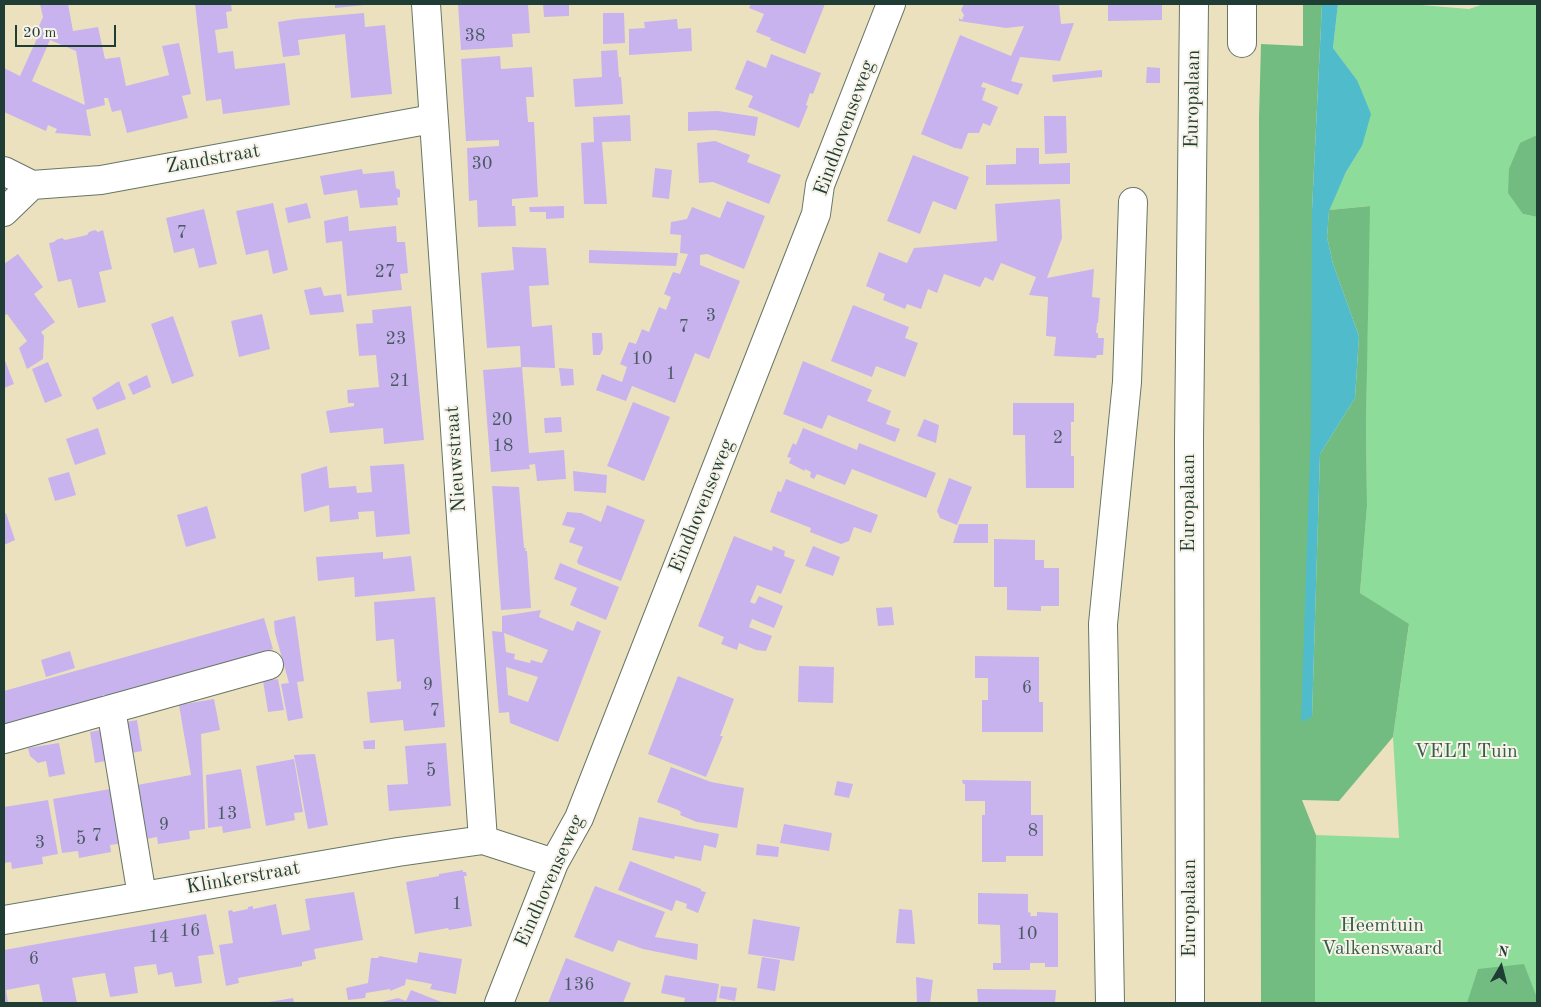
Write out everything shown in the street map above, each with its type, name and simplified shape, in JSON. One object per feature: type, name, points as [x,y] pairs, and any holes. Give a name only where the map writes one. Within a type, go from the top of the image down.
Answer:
[{"type":"street","name":"Nieuwstraat","points":[[426,4],[432,119],[483,840]]},
{"type":"street","name":"Eindhovenseweg","points":[[499,1003],[554,863],[579,818],[734,426],[816,214],[820,185],[891,4]]},
{"type":"street","name":"Europalaan","points":[[1190,1003],[1189,439],[1194,4]]},
{"type":"street","points":[[1242,4],[1242,43]]},
{"type":"street","name":"Zandstraat","points":[[32,185],[101,180],[432,119]]},
{"type":"street","points":[[4,171],[32,185],[4,212]]},
{"type":"street","points":[[1110,1003],[1103,624],[1127,382],[1133,202]]},
{"type":"street","points":[[4,739],[269,665]]},
{"type":"street","points":[[111,709],[142,896]]},
{"type":"street","points":[[483,840],[554,863]]},
{"type":"street","name":"Klinkerstraat","points":[[4,920],[388,854],[483,840]]},
{"type":"green space","points":[[1303,4],[1322,4],[1312,210],[1312,717],[1320,454],[1355,398],[1359,336],[1333,264],[1327,237],[1329,210],[1370,206],[1366,425],[1367,506],[1360,593],[1409,624],[1393,737],[1339,801],[1302,800],[1316,835],[1315,1003],[1261,1003],[1259,118],[1261,44],[1303,46]]},
{"type":"green space","points":[[1338,4],[1409,4],[1469,9],[1484,4],[1537,4],[1537,135],[1520,144],[1523,214],[1537,217],[1537,1003],[1315,1003],[1316,835],[1399,838],[1393,737],[1409,625],[1360,593],[1367,506],[1366,425],[1369,206],[1329,210],[1346,172],[1362,146],[1357,80],[1333,48]]},
{"type":"green space","points":[[1537,135],[1537,217],[1523,214],[1508,193],[1509,169],[1520,143]]},
{"type":"green space","points":[[1524,964],[1537,998],[1537,1003],[1467,1003],[1478,969]]},
{"type":"water","points":[[1322,4],[1338,4],[1333,48],[1357,80],[1371,114],[1362,146],[1346,172],[1329,211],[1327,237],[1333,264],[1359,336],[1355,398],[1320,454],[1312,717],[1301,722],[1311,429],[1312,210]]},
{"type":"building","points":[[40,4],[68,4],[73,31],[98,27],[105,59],[120,57],[126,86],[169,75],[162,46],[179,43],[191,94],[182,96],[188,118],[127,133],[121,110],[112,112],[108,98],[104,98],[105,105],[86,110],[91,136],[55,133],[57,129],[48,125],[46,131],[4,112],[4,68],[20,76],[39,34],[36,33],[43,17]],"holes":[[[50,40],[76,51],[85,105],[32,81]]]},
{"type":"building","points":[[195,4],[231,4],[232,11],[226,12],[228,28],[215,30],[218,53],[233,51],[235,69],[285,63],[290,105],[223,114],[221,99],[206,101]]},
{"type":"building","points":[[335,4],[365,4],[365,5],[335,8]]},
{"type":"building","points":[[458,4],[528,4],[530,33],[512,34],[513,47],[461,50]]},
{"type":"building","points":[[543,4],[569,4],[569,16],[544,17]]},
{"type":"building","points":[[751,4],[825,4],[805,54],[770,40],[771,38],[756,32],[764,14],[749,8]]},
{"type":"building","points":[[964,4],[1059,4],[1061,24],[1074,23],[1060,61],[1020,57],[1011,81],[1023,84],[1018,95],[983,82],[981,87],[986,88],[982,100],[998,107],[990,126],[983,123],[979,133],[968,133],[962,149],[921,134],[960,35],[1011,56],[1024,26],[1006,28],[959,21],[959,18],[962,20],[964,15],[961,10]]},
{"type":"building","points":[[1108,4],[1162,4],[1162,20],[1108,21]]},
{"type":"building","points":[[364,13],[365,27],[385,25],[392,94],[351,98],[345,34],[298,40],[300,55],[283,57],[278,22]]},
{"type":"building","points":[[603,13],[624,13],[625,43],[603,44]]},
{"type":"building","points":[[677,19],[678,29],[691,28],[692,51],[629,55],[629,29],[645,28],[644,22]]},
{"type":"building","points":[[617,50],[623,104],[575,107],[573,79],[602,77],[601,51]]},
{"type":"building","points":[[771,54],[821,73],[813,94],[810,93],[806,105],[808,106],[799,128],[748,107],[753,96],[735,89],[747,60],[766,68]]},
{"type":"building","points":[[500,56],[501,69],[532,67],[534,97],[526,97],[528,122],[534,122],[538,197],[512,199],[512,206],[515,206],[516,226],[478,227],[477,200],[469,201],[467,148],[499,146],[499,140],[466,141],[461,59]]},
{"type":"building","points":[[1147,67],[1160,68],[1160,83],[1146,83]]},
{"type":"building","points":[[1102,70],[1102,77],[1053,82],[1052,75]]},
{"type":"building","points":[[718,111],[758,117],[755,136],[715,130],[688,131],[688,112]]},
{"type":"building","points":[[630,115],[631,141],[602,142],[607,204],[584,204],[581,143],[594,142],[593,117]]},
{"type":"building","points":[[1044,116],[1066,116],[1067,153],[1045,154]]},
{"type":"building","points":[[715,141],[750,155],[747,162],[781,175],[769,204],[713,182],[699,183],[697,143]]},
{"type":"building","points":[[1016,148],[1039,148],[1039,164],[1070,163],[1070,184],[986,185],[986,165],[1016,164]]},
{"type":"building","points":[[913,155],[969,177],[956,210],[933,201],[920,234],[887,221]]},
{"type":"building","points":[[655,168],[672,170],[669,199],[652,197]]},
{"type":"building","points":[[362,169],[363,174],[394,171],[396,188],[400,190],[400,197],[397,198],[398,205],[360,208],[357,190],[324,195],[320,176]]},
{"type":"building","points":[[1060,199],[1062,238],[1047,278],[1094,269],[1092,297],[1100,298],[1096,333],[1098,333],[1098,338],[1104,338],[1103,355],[1097,355],[1096,358],[1054,356],[1056,337],[1046,336],[1048,297],[1029,295],[1036,277],[1001,263],[993,281],[985,277],[980,287],[944,274],[937,293],[928,289],[921,309],[907,304],[905,309],[883,300],[885,294],[866,286],[879,252],[907,263],[914,248],[997,241],[995,204]]},
{"type":"building","points":[[727,201],[765,216],[744,269],[707,254],[700,255],[700,265],[740,281],[709,359],[695,353],[675,403],[632,386],[626,401],[596,390],[602,374],[622,382],[627,367],[620,364],[629,342],[636,344],[642,329],[649,332],[659,307],[666,310],[671,297],[664,294],[673,272],[680,274],[688,254],[680,253],[681,235],[670,234],[671,222],[687,219],[692,207],[720,218]]},
{"type":"building","points":[[273,203],[288,270],[273,274],[268,250],[246,255],[236,211]]},
{"type":"building","points":[[307,203],[311,218],[288,223],[285,208]]},
{"type":"building","points":[[564,206],[564,218],[546,219],[546,212],[530,212],[529,207]]},
{"type":"building","points":[[204,209],[217,264],[199,268],[194,248],[174,253],[166,218]]},
{"type":"building","points":[[348,216],[349,231],[396,226],[397,242],[405,242],[408,273],[400,274],[402,290],[347,296],[342,241],[326,243],[324,221]]},
{"type":"building","points":[[95,230],[98,232],[103,230],[112,269],[99,272],[106,302],[78,308],[71,279],[58,282],[49,243],[62,238],[65,240],[87,235]]},
{"type":"building","points":[[512,247],[546,248],[549,285],[529,286],[532,327],[552,325],[555,368],[522,367],[529,453],[564,450],[566,479],[537,481],[535,464],[529,465],[530,469],[491,472],[483,370],[521,367],[520,346],[487,348],[481,273],[514,270]]},
{"type":"building","points":[[589,250],[678,253],[676,266],[589,263]]},
{"type":"building","points":[[18,254],[43,287],[34,294],[55,322],[41,332],[44,336],[43,359],[27,369],[19,348],[27,341],[7,314],[4,316],[4,264]]},
{"type":"building","points":[[321,287],[324,296],[341,294],[344,312],[310,315],[304,290]]},
{"type":"building","points":[[853,305],[909,327],[905,338],[918,343],[905,377],[876,366],[872,377],[831,361]]},
{"type":"building","points":[[411,306],[424,440],[384,444],[383,428],[330,433],[326,411],[354,406],[354,403],[348,403],[347,390],[379,387],[376,355],[359,356],[356,324],[373,323],[372,310]]},
{"type":"building","points":[[262,314],[270,349],[239,357],[231,321]]},
{"type":"building","points":[[173,316],[194,376],[172,384],[151,324]]},
{"type":"building","points":[[592,333],[602,333],[603,349],[600,355],[593,355]]},
{"type":"building","points":[[4,358],[14,384],[4,388]]},
{"type":"building","points":[[803,361],[872,390],[867,401],[891,411],[886,424],[900,429],[895,442],[828,415],[822,429],[783,414]]},
{"type":"building","points":[[48,362],[62,396],[45,403],[32,369]]},
{"type":"building","points":[[559,368],[573,369],[574,385],[561,386]]},
{"type":"building","points":[[147,375],[151,387],[133,395],[128,384]]},
{"type":"building","points":[[119,381],[126,399],[97,410],[92,398]]},
{"type":"building","points":[[633,402],[670,417],[644,481],[607,466]]},
{"type":"building","points":[[1013,403],[1074,403],[1074,422],[1071,422],[1071,456],[1074,456],[1074,488],[1026,488],[1025,435],[1013,435]]},
{"type":"building","points":[[561,417],[562,432],[545,433],[544,418]]},
{"type":"building","points":[[924,419],[939,425],[936,443],[917,436]]},
{"type":"building","points":[[98,428],[106,454],[75,465],[66,439]]},
{"type":"building","points":[[803,428],[857,450],[859,443],[936,473],[926,498],[852,469],[845,485],[817,474],[814,479],[810,477],[811,472],[789,463],[791,458],[787,457],[793,443],[796,445]]},
{"type":"building","points":[[404,464],[410,534],[376,537],[374,511],[358,512],[359,519],[330,522],[329,505],[304,512],[301,474],[327,466],[329,488],[356,486],[357,493],[372,492],[370,466]]},
{"type":"building","points":[[573,471],[607,475],[606,493],[574,491]]},
{"type":"building","points":[[69,472],[76,495],[55,501],[48,478]]},
{"type":"building","points":[[949,478],[972,487],[957,525],[940,518],[937,511]]},
{"type":"building","points":[[786,479],[878,515],[871,533],[854,527],[849,541],[841,544],[810,532],[811,528],[770,512],[778,491],[781,492]]},
{"type":"building","points":[[492,486],[519,487],[524,548],[527,551],[531,608],[501,610]]},
{"type":"building","points":[[607,505],[645,520],[621,581],[578,564],[577,561],[583,547],[569,542],[575,528],[562,525],[567,512],[581,513],[601,522]]},
{"type":"building","points":[[207,506],[216,538],[186,547],[177,515]]},
{"type":"building","points":[[6,513],[15,540],[4,545],[4,514]]},
{"type":"building","points":[[959,524],[988,524],[988,543],[953,543]]},
{"type":"building","points":[[734,536],[772,551],[773,546],[785,551],[784,556],[795,560],[781,594],[757,585],[750,602],[755,604],[759,596],[783,606],[774,628],[752,619],[749,627],[772,636],[766,651],[756,650],[739,643],[737,650],[721,644],[724,637],[698,626]]},
{"type":"building","points":[[994,539],[1035,540],[1035,560],[1044,560],[1044,568],[1059,568],[1059,606],[1041,606],[1041,611],[1007,610],[1007,587],[994,587]]},
{"type":"building","points":[[813,546],[840,557],[833,576],[805,566]]},
{"type":"building","points":[[383,552],[383,559],[411,556],[415,591],[355,597],[354,577],[318,581],[316,557]]},
{"type":"building","points":[[560,563],[619,587],[606,620],[570,605],[577,588],[554,579]]},
{"type":"building","points":[[435,597],[445,727],[404,731],[403,720],[370,723],[367,692],[401,689],[401,681],[397,682],[394,639],[376,641],[374,602]]},
{"type":"building","points":[[892,607],[894,625],[878,626],[876,608]]},
{"type":"building","points":[[541,610],[539,617],[573,631],[577,621],[601,631],[558,742],[510,723],[509,712],[499,713],[492,631],[502,632],[502,616]],"holes":[[[504,633],[548,650],[542,663],[531,660],[530,663],[514,659],[515,654],[506,652]],[[506,667],[538,677],[528,702],[508,695]]]},
{"type":"building","points":[[295,616],[304,681],[297,682],[303,718],[288,721],[281,684],[289,683],[275,633],[274,621]]},
{"type":"building","points":[[264,618],[273,649],[4,725],[4,691]]},
{"type":"building","points":[[70,651],[75,668],[46,677],[41,660]]},
{"type":"building","points":[[975,656],[1039,657],[1039,702],[1043,702],[1043,732],[982,732],[982,700],[988,700],[988,678],[975,678]]},
{"type":"building","points":[[799,666],[834,667],[833,703],[798,702]]},
{"type":"building","points":[[678,676],[734,699],[720,736],[723,736],[706,777],[648,754]]},
{"type":"building","points":[[278,679],[284,710],[268,712],[263,681]]},
{"type":"building","points":[[214,699],[220,730],[201,734],[205,829],[189,831],[190,839],[158,844],[157,837],[141,840],[132,786],[191,775],[179,705]]},
{"type":"building","points":[[137,720],[142,751],[126,754],[121,723]]},
{"type":"building","points":[[106,729],[111,760],[95,763],[90,732]]},
{"type":"building","points":[[375,740],[375,749],[364,749],[363,741]]},
{"type":"building","points":[[59,743],[65,774],[49,777],[46,761],[38,763],[30,756],[28,748]]},
{"type":"building","points":[[446,743],[451,806],[389,811],[387,785],[408,784],[405,746]]},
{"type":"building","points":[[315,754],[328,825],[308,829],[294,755]]},
{"type":"building","points":[[294,759],[303,812],[294,813],[295,820],[266,826],[256,766]]},
{"type":"building","points":[[671,767],[711,782],[744,788],[737,828],[697,822],[680,815],[681,812],[678,810],[657,802]]},
{"type":"building","points":[[241,769],[251,828],[223,833],[222,826],[208,828],[206,775]]},
{"type":"building","points":[[962,780],[1031,781],[1031,815],[1043,815],[1043,856],[1006,856],[1006,862],[982,862],[982,815],[985,815],[985,801],[965,801],[965,784],[963,784]]},
{"type":"building","points":[[837,781],[853,784],[849,798],[834,795]]},
{"type":"building","points":[[116,788],[125,843],[110,845],[111,852],[79,858],[78,851],[62,853],[53,799]]},
{"type":"building","points":[[48,800],[58,854],[42,857],[43,864],[12,869],[11,862],[4,863],[4,807]]},
{"type":"building","points":[[639,817],[719,834],[716,848],[704,845],[701,861],[675,856],[674,859],[632,850]]},
{"type":"building","points":[[784,824],[832,833],[829,851],[780,843]]},
{"type":"building","points":[[757,844],[779,847],[778,857],[756,855]]},
{"type":"building","points":[[630,861],[706,892],[698,913],[686,908],[687,904],[676,900],[672,911],[618,890]]},
{"type":"building","points":[[463,870],[467,876],[464,876],[472,926],[415,934],[406,882]]},
{"type":"building","points":[[595,886],[665,912],[655,937],[698,944],[697,960],[643,949],[618,940],[613,952],[574,937]]},
{"type":"building","points":[[354,892],[363,940],[314,949],[316,959],[302,962],[302,966],[238,978],[239,983],[226,986],[219,945],[233,943],[228,911],[232,910],[233,912],[253,906],[253,909],[276,904],[282,935],[310,930],[305,899]]},
{"type":"building","points":[[978,893],[1028,894],[1028,912],[1031,913],[1030,916],[1037,916],[1037,912],[1058,913],[1058,967],[1045,967],[1045,963],[1030,963],[1030,970],[993,970],[993,963],[1001,963],[1000,925],[978,924]]},
{"type":"building","points":[[899,909],[912,910],[915,944],[896,943]]},
{"type":"building","points":[[206,914],[214,954],[198,956],[202,983],[175,987],[172,972],[158,975],[156,964],[134,967],[138,993],[110,997],[105,973],[72,978],[77,1003],[43,1003],[39,984],[6,990],[8,1003],[4,1003],[4,950]]},
{"type":"building","points":[[753,919],[800,927],[794,961],[748,954]]},
{"type":"building","points":[[419,952],[462,959],[456,994],[430,989],[432,984],[406,979],[405,985],[390,991],[390,989],[366,993],[365,998],[348,1000],[346,988],[368,983],[371,958],[378,958],[379,956],[417,963]]},
{"type":"building","points":[[762,957],[780,960],[775,991],[757,988]]},
{"type":"building","points":[[566,958],[631,983],[623,1003],[548,1003]]},
{"type":"building","points":[[665,975],[719,984],[716,1003],[684,1003],[685,998],[661,993]]},
{"type":"building","points":[[916,977],[933,980],[930,1003],[917,1003]]},
{"type":"building","points":[[721,986],[737,988],[735,1001],[719,998]]},
{"type":"building","points":[[977,989],[1056,990],[1055,1003],[978,1003]]},
{"type":"building","points":[[411,990],[444,1003],[377,1003],[398,998],[406,1001]]},
{"type":"building","points":[[293,998],[294,1003],[269,1003],[269,1002]]},
{"type":"park label","name":"VELT Tuin","points":[[1466,752]]},
{"type":"park label","name":"Heemtuin Valkenswaard","points":[[1382,938]]}]
